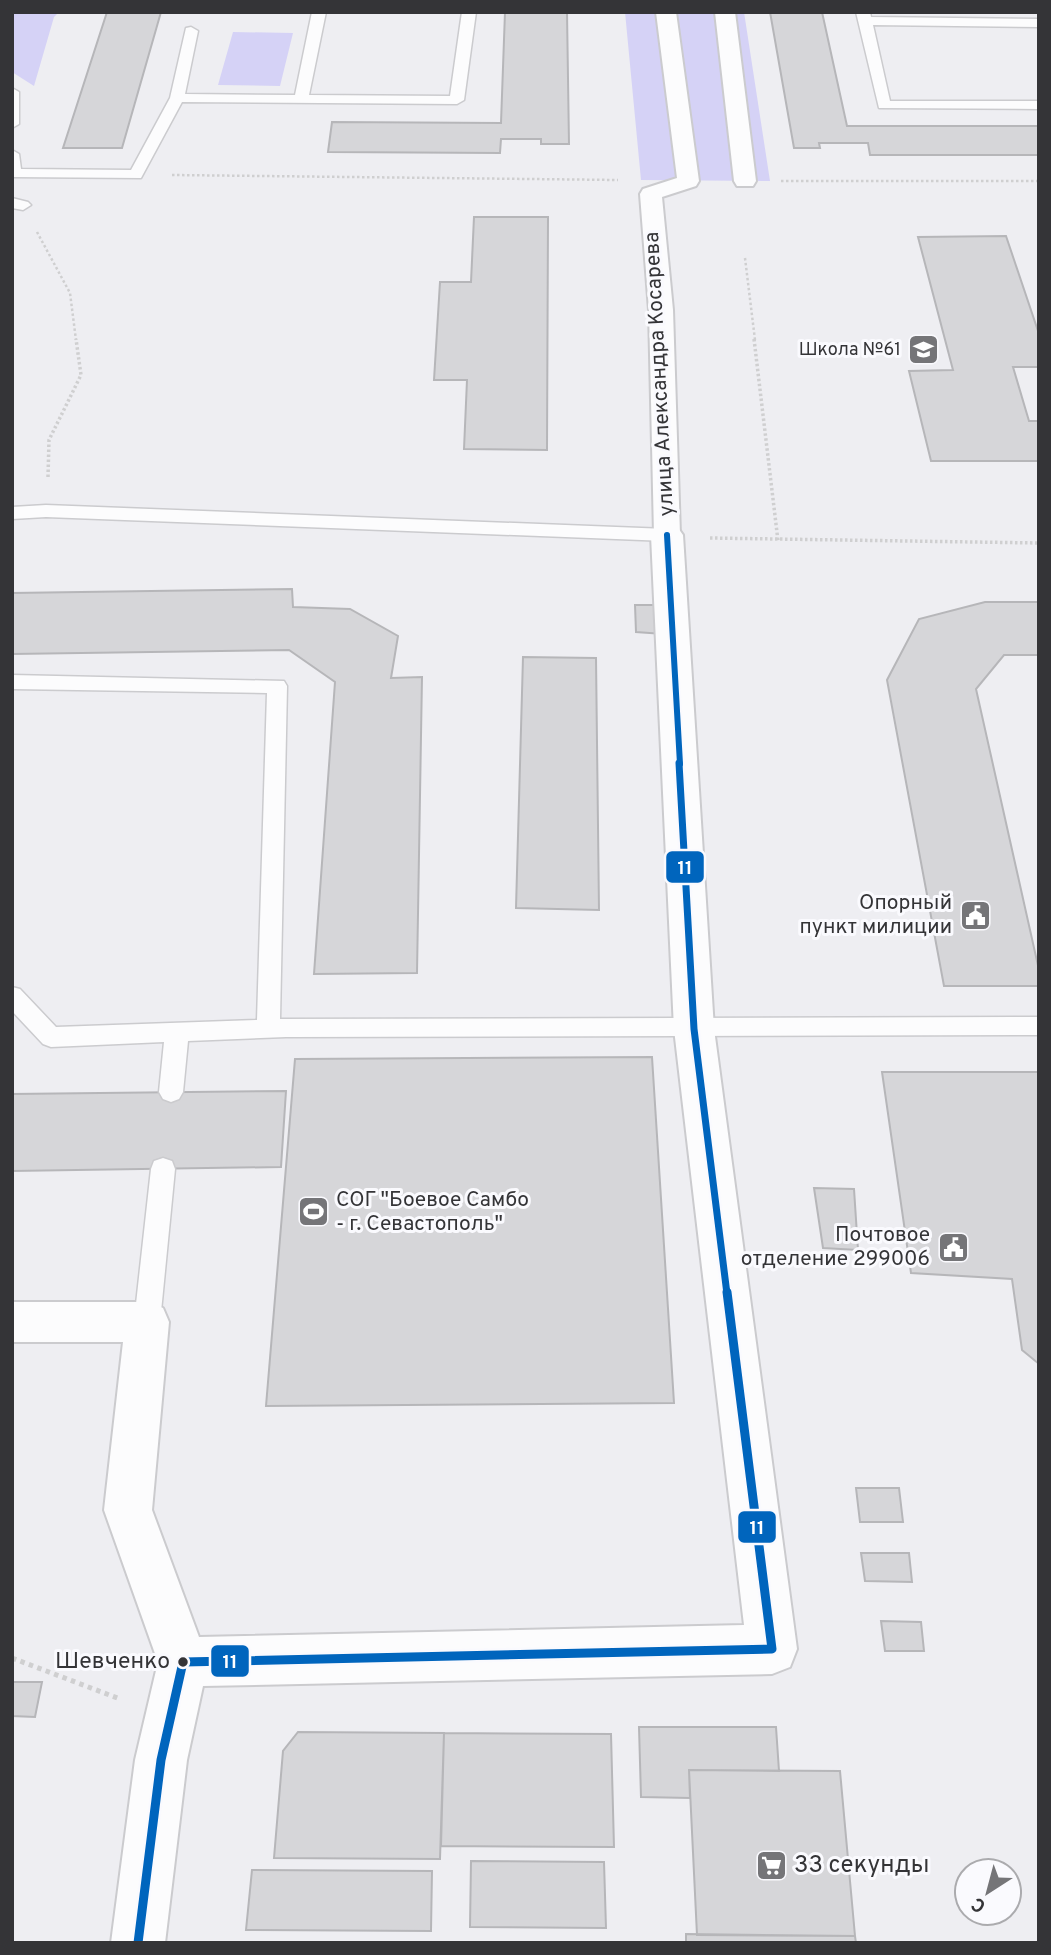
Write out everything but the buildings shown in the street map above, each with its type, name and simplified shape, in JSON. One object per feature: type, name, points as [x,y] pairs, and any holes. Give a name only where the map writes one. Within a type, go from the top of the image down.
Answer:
[{"type":"street","points":[[666,12],[688,181]]},
{"type":"street","points":[[725,12],[745,181]]},
{"type":"street","name":"улица Александра Косарева","points":[[183,1662],[772,1649],[694,1029],[667,535],[661,310],[651,194],[688,181]]},
{"type":"street","points":[[12,1322],[147,1322],[128,1510],[183,1662],[162,1760],[138,1943]]},
{"type":"lane","points":[[301,99],[319,12]]},
{"type":"lane","points":[[177,98],[457,100],[469,12]]},
{"type":"lane","points":[[1039,23],[864,17],[884,105],[1039,105]]},
{"type":"lane","points":[[12,154],[14,173],[136,175],[177,98],[191,31]]},
{"type":"lane","points":[[12,92],[12,124]]},
{"type":"lane","points":[[12,513],[46,511],[667,535]]},
{"type":"lane","points":[[12,682],[277,686],[268,1028]]},
{"type":"lane","points":[[12,996],[51,1037],[268,1028],[694,1029],[1039,1026]]},
{"type":"lane","points":[[171,1092],[177,1032]]},
{"type":"lane","points":[[147,1322],[163,1169]]},
{"type":"path","points":[[136,175],[688,181]]},
{"type":"path","points":[[745,181],[1039,181]]},
{"type":"path","points":[[18,204],[70,293],[81,375],[50,440],[46,511]]},
{"type":"path","points":[[744,258],[778,541]]},
{"type":"path","points":[[667,535],[778,541],[1039,543]]},
{"type":"path","points":[[12,1658],[128,1702]]},
{"type":"shaded area","points":[[12,12],[59,12],[54,17],[34,86],[12,72]]},
{"type":"shaded area","points":[[625,12],[744,12],[770,181],[641,180]]},
{"type":"shaded area","points":[[233,32],[293,33],[280,86],[218,85]]},
{"type":"transit line","name":"11","points":[[138,1943],[161,1760],[183,1662],[772,1649],[694,1029],[667,535]]},
{"type":"place","name":"Школа №61","points":[[924,350]]},
{"type":"place","name":"Опорный пункт милиции","points":[[975,915]]},
{"type":"place","name":"СОГ \"Боевое Самбо - г. Севастополь\"","points":[[313,1212]]},
{"type":"place","name":"Почтовое отделение 299006","points":[[953,1247]]},
{"type":"place","name":"Шевченко","points":[[183,1662]]},
{"type":"place","name":"33 секунды","points":[[771,1866]]}]
